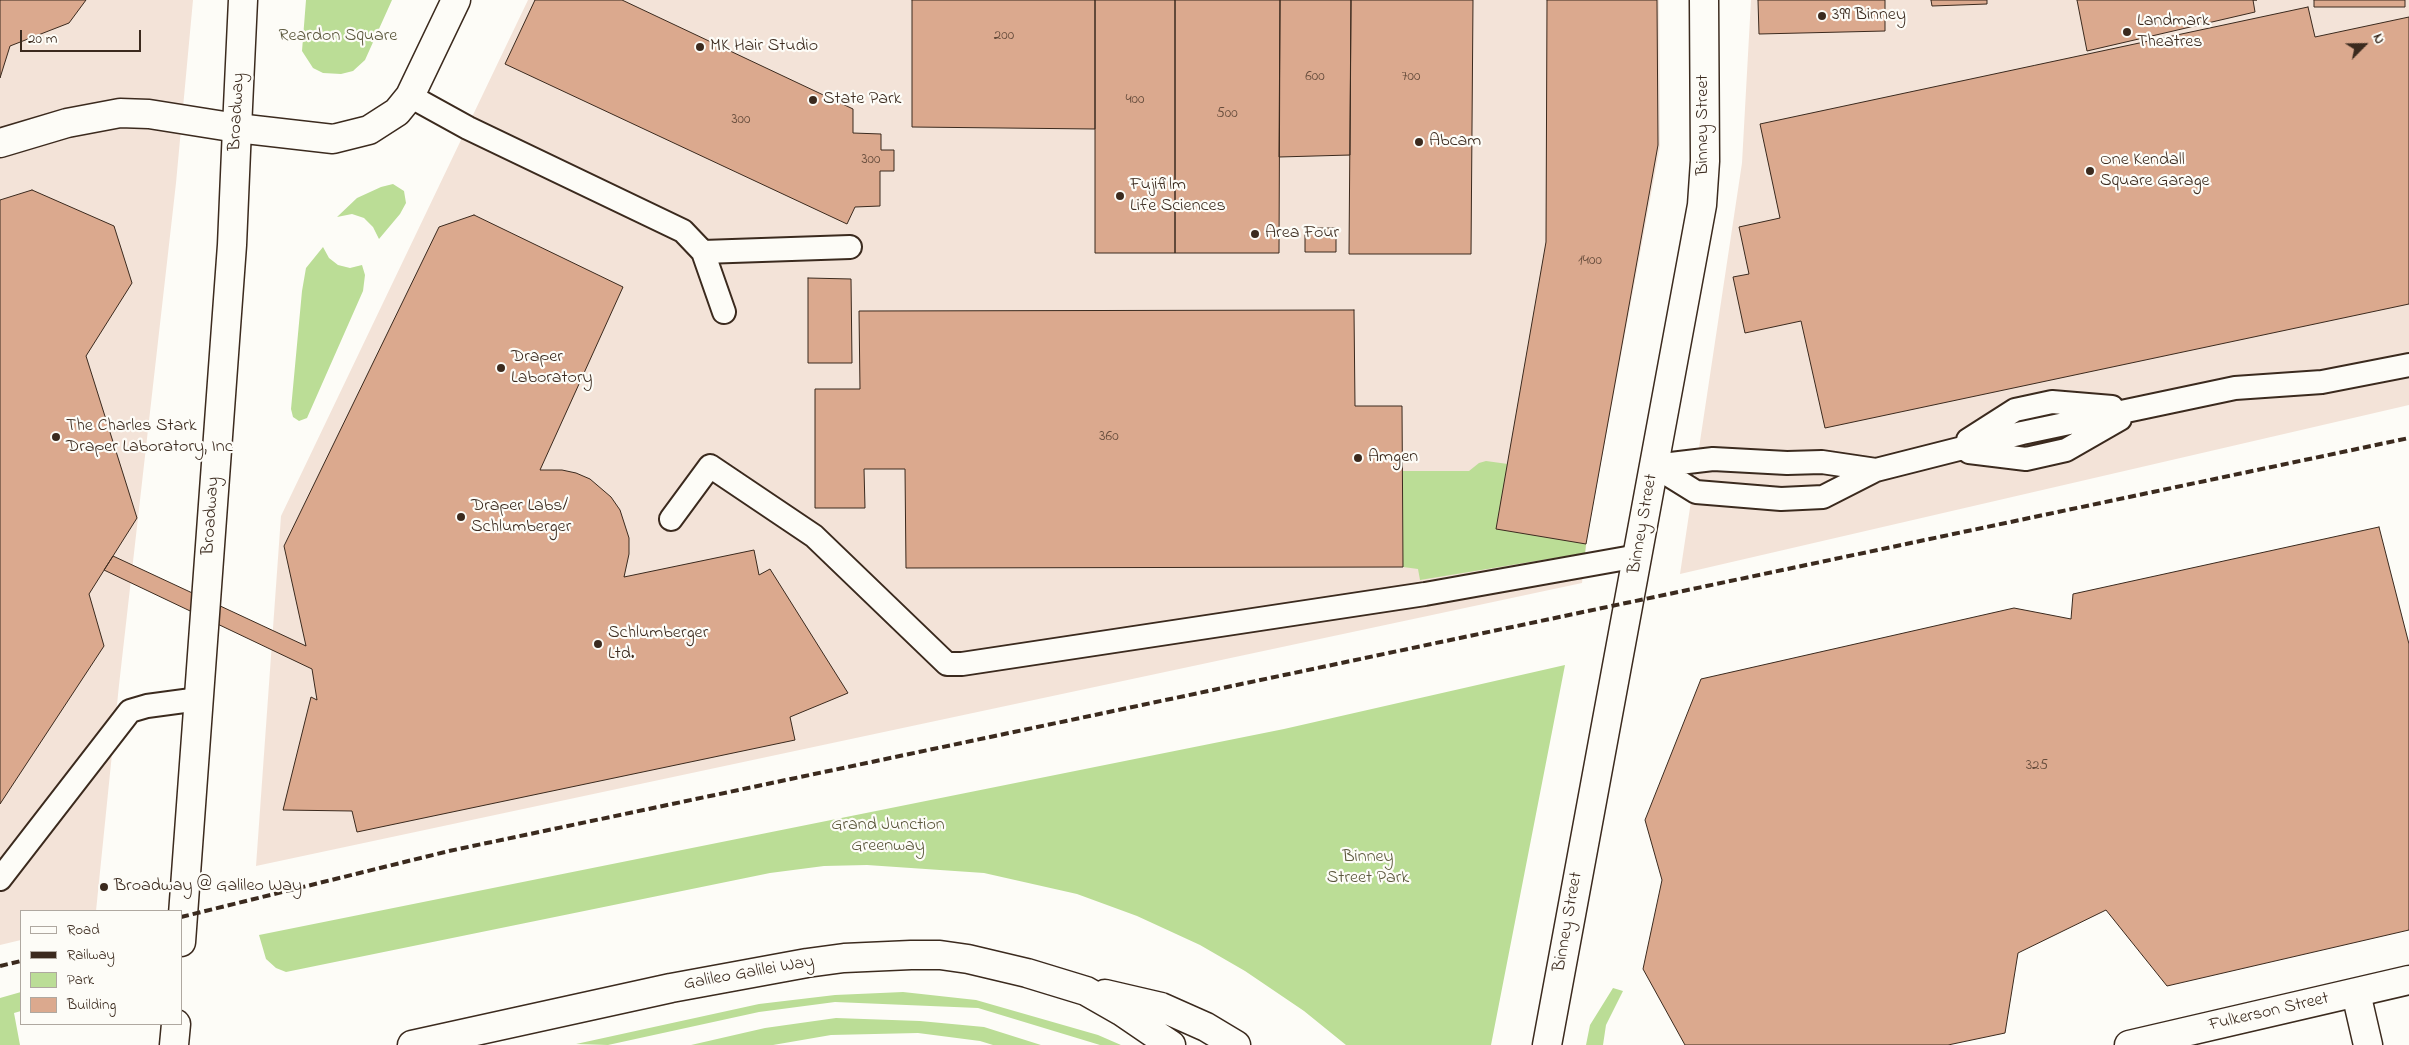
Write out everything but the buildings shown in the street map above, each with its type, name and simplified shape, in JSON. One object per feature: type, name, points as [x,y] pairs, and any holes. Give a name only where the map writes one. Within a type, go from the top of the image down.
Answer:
[{"type":"main road","name":"Broadway","points":[[182,928],[232,245],[243,0]]},
{"type":"main road","points":[[0,143],[76,121],[120,113],[149,114],[237,128],[333,139],[369,130],[397,112],[410,96],[456,0]]},
{"type":"main road","name":"Binney Street","points":[[1547,1045],[1702,205],[1705,161],[1704,0]]},
{"type":"main road","name":"Galileo Galilei Way","points":[[412,1045],[672,988],[844,958],[940,955],[995,965],[1086,992],[1136,999],[1161,1007],[1206,1027],[1236,1045]]},
{"type":"main road","name":"Fulkerson Street","points":[[2129,1045],[2409,980]]},
{"type":"main road","name":"Galileo Galilei Way","points":[[1086,992],[1121,1011],[1171,1045]]},
{"type":"main road","points":[[2356,993],[2368,1045]]},
{"type":"main road","points":[[174,1045],[176,1025]]},
{"type":"lane","points":[[410,96],[468,128],[683,231],[703,252],[724,312]]},
{"type":"lane","points":[[703,252],[850,247]]},
{"type":"lane","points":[[1654,466],[1696,492],[1781,499],[1823,497],[1876,470],[1953,450],[2235,388],[2322,382],[2409,364]]},
{"type":"lane","points":[[1654,466],[1713,459],[1787,463],[1822,462],[1876,470]]},
{"type":"lane","points":[[672,520],[710,466],[814,536],[947,664],[962,664],[1425,594],[1638,556]]},
{"type":"lane","points":[[0,879],[130,711],[147,706],[199,699]]},
{"type":"shaded area","points":[[0,0],[193,0],[176,183],[119,685],[96,910],[20,910],[20,940],[0,945]]},
{"type":"shaded area","points":[[528,0],[1659,0],[1660,146],[1587,538],[1582,583],[256,866],[281,516]]},
{"type":"shaded area","points":[[1751,0],[2409,0],[2409,405],[1680,574],[1742,163]]},
{"type":"green space","name":"Reardon Square","points":[[306,0],[392,0],[365,60],[353,71],[341,74],[323,73],[313,68],[302,51]]},
{"type":"green space","points":[[393,184],[404,191],[406,203],[400,214],[379,239],[373,227],[364,218],[352,214],[337,217],[357,198],[381,187]]},
{"type":"green space","points":[[323,247],[329,258],[338,265],[350,268],[362,265],[365,275],[363,291],[307,418],[299,421],[293,417],[291,409],[302,291],[306,268]]},
{"type":"green space","points":[[1486,461],[1508,464],[1496,529],[1586,544],[1585,553],[1420,580],[1418,569],[1403,567],[1403,471],[1469,471],[1479,463]]},
{"type":"green space","name":"Binney Street Park","points":[[1565,665],[1491,1045],[1346,1045],[1304,1011],[1245,971],[1200,945],[1137,916],[1077,894],[984,873],[867,865],[824,866],[770,873],[286,972],[276,968],[266,959],[259,935],[1284,729]]},
{"type":"green space","points":[[1613,988],[1623,991],[1606,1025],[1603,1045],[1586,1045],[1590,1025]]},
{"type":"green space","points":[[20,992],[20,1011],[14,1013],[20,1045],[0,1045],[0,998]]},
{"type":"green space","points":[[903,992],[976,1000],[1098,1035],[1121,1045],[1100,1045],[978,1008],[835,1002],[759,1012],[608,1045],[576,1044],[759,1004],[835,995]]},
{"type":"green space","points":[[836,1018],[920,1021],[984,1027],[1041,1045],[993,1045],[980,1041],[918,1033],[831,1035],[773,1045],[691,1045],[765,1028]]},
{"type":"railway","points":[[182,917],[449,851],[2409,438]]},
{"type":"railway","points":[[0,966],[20,961]]},
{"type":"place","name":"399 Binney","points":[[1822,16]]},
{"type":"place","name":"Landmark Theatres","points":[[2127,32]]},
{"type":"place","name":"MK Hair Studio","points":[[700,47]]},
{"type":"place","name":"State Park","points":[[813,100]]},
{"type":"place","name":"Abcam","points":[[1419,142]]},
{"type":"place","name":"One Kendall Square Garage","points":[[2090,171]]},
{"type":"place","name":"Fujifilm Life Sciences","points":[[1120,196]]},
{"type":"place","name":"Area Four","points":[[1255,234]]},
{"type":"place","name":"Draper Laboratory","points":[[501,368]]},
{"type":"place","name":"The Charles Stark Draper Laboratory, Inc","points":[[56,437]]},
{"type":"place","name":"Amgen","points":[[1358,458]]},
{"type":"place","name":"Draper Labs/ Schlumberger","points":[[461,517]]},
{"type":"place","name":"Schlumberger Ltd.","points":[[598,644]]},
{"type":"place","name":"Broadway @ Galileo Way","points":[[104,887]]},
{"type":"park label","name":"Grand Junction Greenway","points":[[888,836]]}]
